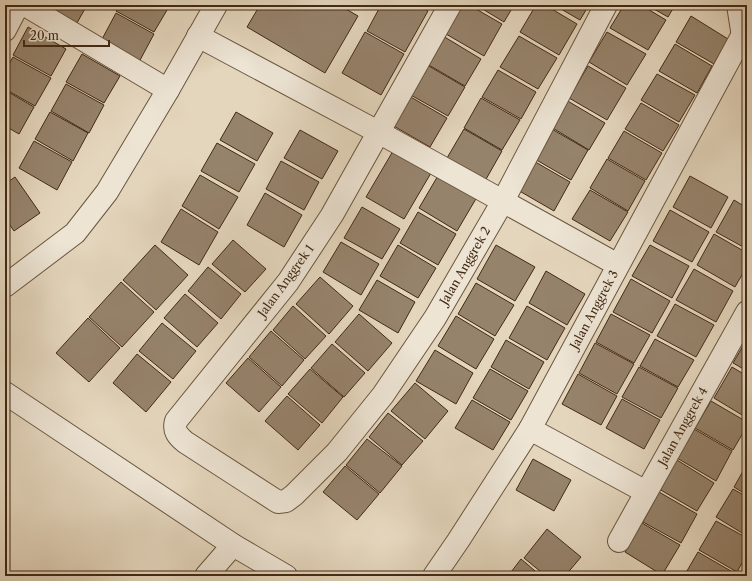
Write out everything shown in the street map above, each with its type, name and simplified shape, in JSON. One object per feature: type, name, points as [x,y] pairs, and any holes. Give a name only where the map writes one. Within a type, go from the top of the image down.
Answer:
[{"type":"street","points":[[5,30],[18,5]]},
{"type":"street","points":[[25,5],[168,90]]},
{"type":"street","points":[[5,286],[75,233],[107,192],[168,90],[216,5]]},
{"type":"street","name":"Jalan Anggrek 1","points":[[286,501],[278,502],[185,442],[177,435],[175,425],[176,421],[288,282],[332,215],[380,133],[450,5]]},
{"type":"street","name":"Jalan Anggrek 2","points":[[286,501],[337,452],[383,395],[435,318],[503,201],[606,5]]},
{"type":"street","points":[[738,5],[742,36],[747,57]]},
{"type":"street","points":[[198,36],[380,133],[618,265]]},
{"type":"street","name":"Jalan Anggrek 3","points":[[434,576],[530,429],[742,36]]},
{"type":"street","name":"Jalan Anggrek 4","points":[[619,541],[747,312]]},
{"type":"street","points":[[5,393],[233,545],[286,576]]},
{"type":"street","points":[[530,429],[646,492]]},
{"type":"street","points":[[206,576],[233,545]]},
{"type":"building","points":[[45,5],[87,5],[77,23]]},
{"type":"building","points":[[120,5],[170,5],[154,32],[116,11]]},
{"type":"building","points":[[260,5],[339,5],[358,16],[325,73],[247,27]]},
{"type":"building","points":[[381,5],[418,5],[428,11],[405,52],[367,31]]},
{"type":"building","points":[[462,5],[469,5],[502,24],[484,56],[446,34]]},
{"type":"building","points":[[476,5],[514,5],[504,22]]},
{"type":"building","points":[[536,5],[545,5],[577,24],[559,55],[520,32]]},
{"type":"building","points":[[554,5],[589,5],[580,20]]},
{"type":"building","points":[[624,5],[641,5],[666,20],[648,50],[610,28]]},
{"type":"building","points":[[647,5],[675,5],[668,17]]},
{"type":"building","points":[[116,13],[154,34],[139,62],[101,41]]},
{"type":"building","points":[[691,16],[728,39],[714,64],[676,42]]},
{"type":"building","points":[[28,27],[66,49],[51,76],[13,55]]},
{"type":"building","points":[[365,32],[404,54],[381,95],[342,73]]},
{"type":"building","points":[[607,32],[646,54],[627,85],[589,62]]},
{"type":"building","points":[[443,36],[481,59],[465,86],[427,64]]},
{"type":"building","points":[[519,36],[557,58],[538,89],[500,67]]},
{"type":"building","points":[[675,44],[712,66],[697,93],[659,71]]},
{"type":"building","points":[[82,54],[120,76],[104,103],[66,82]]},
{"type":"building","points":[[13,57],[51,78],[35,106],[5,89],[5,71]]},
{"type":"building","points":[[427,65],[465,87],[448,116],[409,94]]},
{"type":"building","points":[[588,66],[626,88],[607,120],[569,98]]},
{"type":"building","points":[[498,70],[536,92],[521,119],[482,97]]},
{"type":"building","points":[[657,74],[695,95],[679,122],[641,100]]},
{"type":"building","points":[[66,84],[104,105],[89,133],[51,111]]},
{"type":"building","points":[[5,90],[34,107],[19,134],[5,126]]},
{"type":"building","points":[[409,96],[447,118],[430,147],[392,125]]},
{"type":"building","points":[[481,98],[520,120],[502,150],[464,128]]},
{"type":"building","points":[[566,100],[605,123],[589,150],[551,127]]},
{"type":"building","points":[[641,103],[679,125],[663,151],[625,129]]},
{"type":"building","points":[[50,112],[88,133],[73,161],[35,139]]},
{"type":"building","points":[[236,112],[273,133],[257,161],[220,140]]},
{"type":"building","points":[[550,128],[588,150],[571,180],[533,158]]},
{"type":"building","points":[[464,129],[502,151],[485,181],[447,158]]},
{"type":"building","points":[[300,130],[338,151],[322,179],[284,158]]},
{"type":"building","points":[[624,131],[662,153],[646,180],[608,158]]},
{"type":"building","points":[[34,141],[72,162],[57,190],[19,168]]},
{"type":"building","points":[[217,143],[255,164],[239,192],[201,171]]},
{"type":"building","points":[[393,151],[431,173],[404,219],[366,197]]},
{"type":"building","points":[[607,159],[645,181],[628,211],[590,188]]},
{"type":"building","points":[[532,160],[570,182],[554,211],[516,189]]},
{"type":"building","points":[[281,161],[319,182],[304,210],[266,189]]},
{"type":"building","points":[[439,174],[477,197],[457,231],[419,208]]},
{"type":"building","points":[[200,175],[238,197],[219,229],[182,206]]},
{"type":"building","points":[[690,176],[728,197],[711,228],[673,207]]},
{"type":"building","points":[[15,177],[40,213],[14,231],[5,218],[5,184]]},
{"type":"building","points":[[590,190],[628,212],[610,241],[572,219]]},
{"type":"building","points":[[265,193],[302,215],[284,247],[247,225]]},
{"type":"building","points":[[734,200],[747,208],[747,249],[716,232]]},
{"type":"building","points":[[362,207],[400,229],[382,259],[344,238]]},
{"type":"building","points":[[181,209],[218,232],[199,265],[161,242]]},
{"type":"building","points":[[670,210],[709,232],[692,262],[653,241]]},
{"type":"building","points":[[418,212],[456,234],[438,265],[400,243]]},
{"type":"building","points":[[714,234],[747,253],[747,266],[735,287],[697,265]]},
{"type":"building","points":[[233,240],[266,269],[245,292],[212,264]]},
{"type":"building","points":[[341,242],[379,264],[361,295],[323,272]]},
{"type":"building","points":[[155,245],[188,275],[156,310],[123,280]]},
{"type":"building","points":[[398,245],[436,268],[418,298],[380,276]]},
{"type":"building","points":[[496,245],[535,267],[515,301],[477,279]]},
{"type":"building","points":[[650,245],[689,266],[672,298],[632,276]]},
{"type":"building","points":[[208,267],[241,294],[221,319],[188,291]]},
{"type":"building","points":[[694,269],[733,291],[716,322],[676,300]]},
{"type":"building","points":[[546,271],[585,294],[567,325],[529,303]]},
{"type":"building","points":[[320,277],[353,306],[329,334],[296,304]]},
{"type":"building","points":[[631,279],[670,301],[652,333],[613,312]]},
{"type":"building","points":[[377,280],[415,302],[398,333],[359,310]]},
{"type":"building","points":[[121,282],[154,312],[122,347],[89,317]]},
{"type":"building","points":[[476,283],[514,305],[495,336],[458,314]]},
{"type":"building","points":[[185,294],[218,323],[197,347],[164,318]]},
{"type":"building","points":[[675,304],[714,325],[696,357],[657,336]]},
{"type":"building","points":[[293,306],[326,336],[305,359],[273,330]]},
{"type":"building","points":[[527,306],[565,328],[547,360],[509,338]]},
{"type":"building","points":[[359,314],[392,343],[368,371],[335,342]]},
{"type":"building","points":[[611,314],[650,335],[634,363],[596,342]]},
{"type":"building","points":[[456,316],[494,339],[476,369],[438,346]]},
{"type":"building","points":[[88,318],[120,348],[89,382],[56,353]]},
{"type":"building","points":[[162,323],[196,351],[173,379],[139,351]]},
{"type":"building","points":[[271,331],[304,360],[282,386],[249,357]]},
{"type":"building","points":[[655,339],[694,360],[678,387],[640,366]]},
{"type":"building","points":[[747,339],[747,371],[733,363]]},
{"type":"building","points":[[506,340],[544,362],[529,389],[491,367]]},
{"type":"building","points":[[595,343],[634,364],[617,394],[579,373]]},
{"type":"building","points":[[332,344],[365,373],[344,397],[311,368]]},
{"type":"building","points":[[435,350],[473,373],[456,404],[416,381]]},
{"type":"building","points":[[137,354],[171,382],[146,412],[113,383]]},
{"type":"building","points":[[248,358],[281,387],[259,412],[226,383]]},
{"type":"building","points":[[639,367],[678,388],[661,418],[622,397]]},
{"type":"building","points":[[732,367],[747,376],[747,418],[714,398]]},
{"type":"building","points":[[310,369],[343,397],[322,423],[288,394]]},
{"type":"building","points":[[490,369],[528,391],[511,420],[473,398]]},
{"type":"building","points":[[578,374],[617,396],[601,425],[562,404]]},
{"type":"building","points":[[415,383],[448,411],[425,439],[391,411]]},
{"type":"building","points":[[287,396],[320,425],[298,450],[265,421]]},
{"type":"building","points":[[622,399],[660,420],[644,449],[606,428]]},
{"type":"building","points":[[472,400],[510,422],[493,450],[455,428]]},
{"type":"building","points":[[711,401],[747,422],[747,426],[733,450],[695,428]]},
{"type":"building","points":[[388,413],[423,441],[402,465],[369,437]]},
{"type":"building","points":[[694,429],[732,451],[716,481],[677,458]]},
{"type":"building","points":[[367,439],[402,466],[380,493],[346,465]]},
{"type":"building","points":[[533,459],[571,480],[554,511],[516,490]]},
{"type":"building","points":[[677,460],[714,483],[697,511],[659,489]]},
{"type":"building","points":[[747,464],[747,495],[734,487]]},
{"type":"building","points":[[345,466],[379,494],[357,520],[323,492]]},
{"type":"building","points":[[733,489],[747,497],[747,536],[716,517]]},
{"type":"building","points":[[659,492],[697,514],[681,543],[643,522]]},
{"type":"building","points":[[716,521],[747,538],[747,554],[737,572],[699,550]]},
{"type":"building","points":[[642,523],[680,545],[662,575],[625,552]]},
{"type":"building","points":[[547,529],[581,557],[565,576],[546,576],[524,558]]},
{"type":"building","points":[[698,552],[736,574],[734,576],[684,576]]},
{"type":"building","points":[[521,559],[541,576],[508,576]]}]
